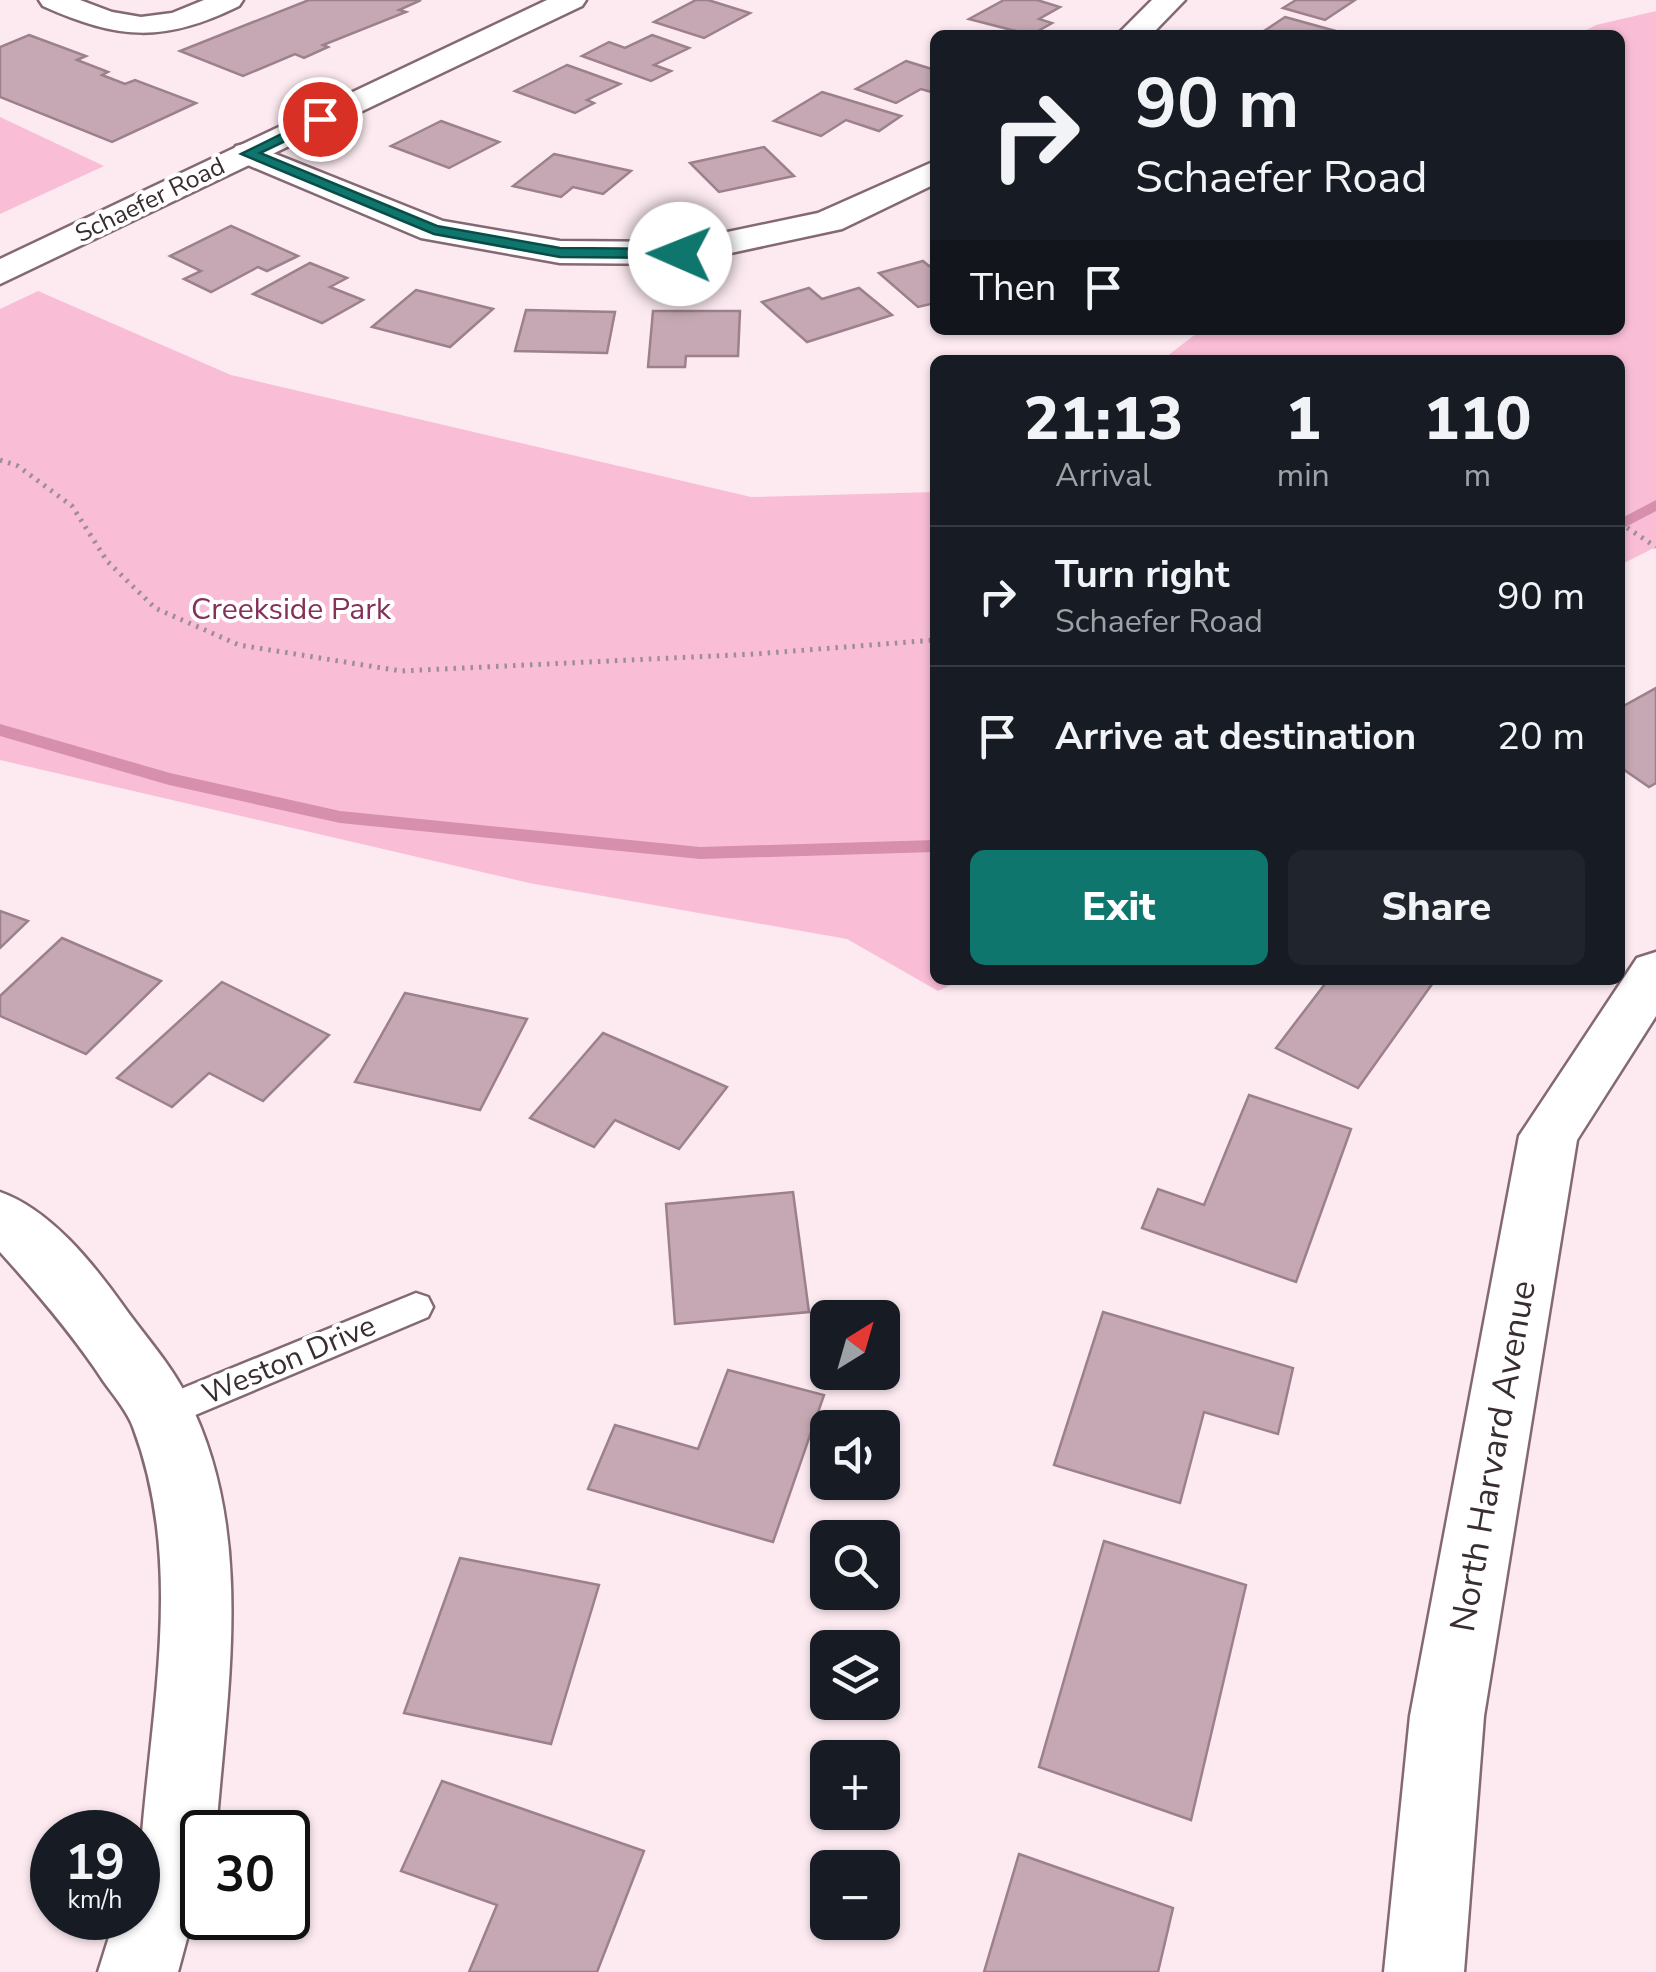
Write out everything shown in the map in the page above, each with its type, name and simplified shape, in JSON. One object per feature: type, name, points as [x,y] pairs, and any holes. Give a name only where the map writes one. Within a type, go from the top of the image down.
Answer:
[{"type":"street","points":[[54,0],[100,21],[128,28],[154,28],[196,16],[228,0]]},
{"type":"street","name":"Schaefer Road","points":[[0,273],[571,0]]},
{"type":"street","points":[[1138,30],[1170,0]]},
{"type":"street","points":[[248,154],[434,230],[560,252],[680,254],[829,221],[930,173]]},
{"type":"street","name":"North Harvard Avenue","points":[[1424,1972],[1448,1716],[1548,1136],[1656,972]]},
{"type":"street","points":[[0,1217],[18,1230],[87,1304],[162,1413],[190,1507],[198,1610],[177,1838],[138,1972]]},
{"type":"lane","name":"Weston Drive","points":[[162,1413],[416,1307]]},
{"type":"path","points":[[0,460],[18,466],[72,506],[107,561],[155,608],[238,645],[401,671],[598,658],[756,654],[930,640]]},
{"type":"path","points":[[1625,527],[1656,546]]},
{"type":"green space","points":[[1656,11],[1656,547],[1625,562],[1625,355],[1168,355],[1194,335],[1625,335],[1625,30],[1586,30]]},
{"type":"green space","points":[[0,117],[104,166],[0,214]]},
{"type":"green space","name":"Creekside Park","points":[[38,291],[231,375],[751,497],[930,492],[930,985],[951,985],[938,991],[847,939],[529,883],[0,760],[0,309]]},
{"type":"building","points":[[309,0],[421,0],[399,10],[406,12],[323,45],[328,47],[304,58],[295,54],[243,76],[180,51]]},
{"type":"building","points":[[696,0],[750,13],[704,38],[654,22]]},
{"type":"building","points":[[1004,0],[1037,0],[1060,7],[1039,19],[1052,23],[1040,30],[1012,30],[969,19]]},
{"type":"building","points":[[1296,0],[1355,0],[1325,20],[1283,8]]},
{"type":"building","points":[[1285,17],[1332,30],[1266,30]]},
{"type":"building","points":[[29,35],[86,56],[77,60],[108,72],[102,75],[125,84],[135,80],[196,103],[112,142],[0,97],[0,47]]},
{"type":"building","points":[[652,35],[689,48],[654,65],[671,71],[651,81],[582,56],[609,42],[625,48]]},
{"type":"building","points":[[906,61],[930,68],[930,92],[921,89],[896,103],[856,89]]},
{"type":"building","points":[[567,65],[620,84],[587,100],[594,103],[575,113],[515,91]]},
{"type":"building","points":[[822,92],[901,116],[879,131],[846,120],[821,136],[774,121]]},
{"type":"building","points":[[441,121],[499,142],[449,168],[391,146]]},
{"type":"building","points":[[764,147],[794,176],[719,192],[690,163]]},
{"type":"building","points":[[554,154],[631,171],[603,194],[573,187],[561,197],[513,186]]},
{"type":"building","points":[[231,226],[298,256],[267,271],[258,267],[211,292],[184,279],[201,271],[170,256]]},
{"type":"building","points":[[923,261],[930,266],[930,304],[918,307],[879,273]]},
{"type":"building","points":[[310,263],[347,278],[330,287],[363,300],[322,323],[253,294]]},
{"type":"building","points":[[809,288],[822,299],[859,288],[892,315],[807,342],[762,302]]},
{"type":"building","points":[[416,290],[493,309],[450,347],[372,327]]},
{"type":"building","points":[[526,310],[615,312],[607,353],[515,351]]},
{"type":"building","points":[[653,311],[740,311],[738,356],[686,356],[685,367],[648,367]]},
{"type":"building","points":[[1656,688],[1656,783],[1649,787],[1625,770],[1625,705]]},
{"type":"building","points":[[0,911],[28,921],[0,948]]},
{"type":"building","points":[[62,938],[161,981],[86,1054],[0,1016],[0,996]]},
{"type":"building","points":[[222,982],[329,1035],[263,1101],[209,1073],[172,1107],[117,1078]]},
{"type":"building","points":[[1324,985],[1431,985],[1358,1088],[1276,1048]]},
{"type":"building","points":[[405,993],[527,1019],[480,1110],[355,1082]]},
{"type":"building","points":[[603,1033],[727,1087],[679,1149],[615,1120],[594,1147],[530,1118]]},
{"type":"building","points":[[1249,1095],[1351,1129],[1296,1282],[1142,1228],[1158,1189],[1204,1205]]},
{"type":"building","points":[[793,1192],[809,1312],[675,1324],[666,1204]]},
{"type":"building","points":[[1103,1312],[1293,1368],[1278,1434],[1204,1412],[1180,1503],[1054,1465]]},
{"type":"building","points":[[728,1370],[824,1395],[819,1410],[810,1410],[810,1435],[773,1542],[588,1489],[615,1425],[698,1449]]},
{"type":"building","points":[[1104,1541],[1246,1585],[1191,1820],[1039,1767]]},
{"type":"building","points":[[460,1558],[599,1585],[551,1744],[404,1713]]},
{"type":"building","points":[[442,1781],[644,1851],[597,1972],[469,1972],[497,1905],[401,1871]]},
{"type":"building","points":[[1019,1854],[1173,1908],[1158,1972],[984,1972]]},
{"type":"waterway","points":[[1625,522],[1656,505]]},
{"type":"waterway","points":[[0,730],[169,779],[340,817],[700,853],[930,846]]},
{"type":"route","points":[[320,119],[248,154],[434,230],[560,252],[680,254]]}]
